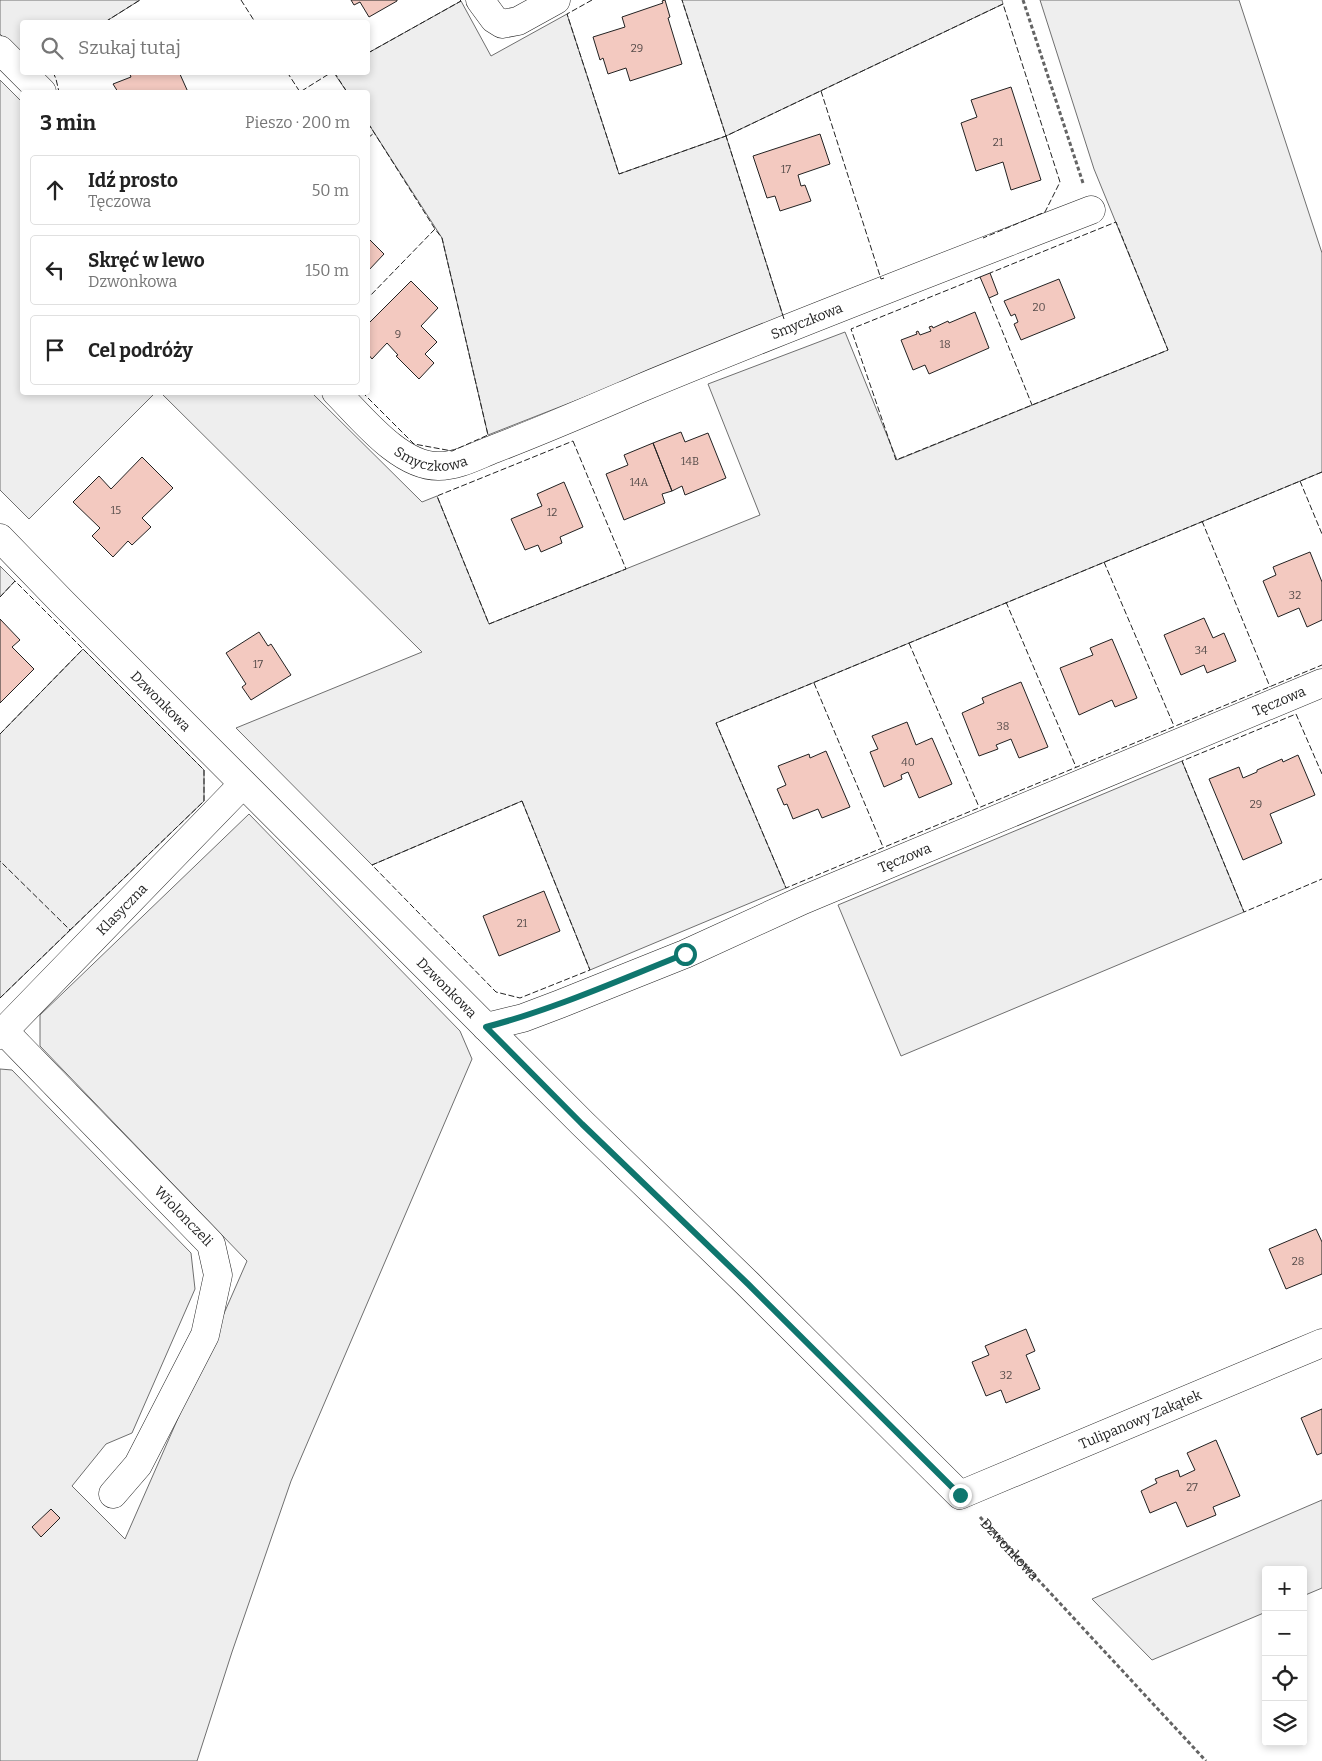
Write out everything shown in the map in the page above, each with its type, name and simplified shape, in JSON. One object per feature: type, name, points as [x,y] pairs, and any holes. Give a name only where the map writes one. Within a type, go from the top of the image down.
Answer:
[{"type":"street","points":[[480,0],[494,19],[502,24],[518,21],[556,0]]},
{"type":"street","points":[[0,50],[20,70]]},
{"type":"street","points":[[25,75],[40,90]]},
{"type":"street","name":"Smyczkowa","points":[[339,395],[395,450],[410,459],[427,465],[455,465],[723,354],[1091,210]]},
{"type":"street","name":"Dzwonkowa","points":[[0,538],[68,609],[582,1124],[741,1277],[960,1495]]},
{"type":"street","name":"Tęczowa","points":[[486,1027],[523,1018],[658,964],[812,896],[1322,683]]},
{"type":"street","name":"Klasyczna","points":[[2,1033],[243,784]]},
{"type":"street","name":"Wiolonczeli","points":[[2,1033],[212,1244],[218,1275],[205,1335],[138,1465],[113,1494]]},
{"type":"street","name":"Tulipanowy Zakątek","points":[[960,1495],[1322,1343]]},
{"type":"path","points":[[1023,0],[1091,210]]},
{"type":"path","name":"Dzwonkowa","points":[[960,1495],[1206,1761]]},
{"type":"shaded area","points":[[0,0],[140,0],[108,20],[20,20],[20,54],[0,34]]},
{"type":"shaded area","points":[[682,0],[1002,0],[1003,4],[726,136]]},
{"type":"shaded area","points":[[1040,0],[1239,0],[1322,253],[1322,472],[716,723],[786,888],[590,970],[522,801],[372,865],[236,728],[422,652],[163,395],[314,395],[422,502],[437,496],[489,624],[760,515],[708,384],[845,332],[897,460],[1168,350],[1094,169]]},
{"type":"shaded area","points":[[461,1],[491,56],[567,14],[619,174],[726,136],[784,319],[488,435],[442,238],[370,126],[370,90],[346,90],[335,75],[370,75],[370,52]]},
{"type":"shaded area","points":[[0,80],[20,100],[20,395],[153,395],[29,519],[0,490]]},
{"type":"shaded area","points":[[0,566],[15,581],[0,597]]},
{"type":"shaded area","points":[[83,649],[204,770],[204,801],[0,998],[0,734]]},
{"type":"shaded area","points":[[1182,761],[1244,912],[901,1056],[838,905]]},
{"type":"shaded area","points":[[249,814],[460,1031],[472,1059],[291,1481],[232,1652],[197,1761],[0,1761],[0,1069],[12,1070],[191,1253],[195,1289],[132,1433],[106,1444],[72,1486],[125,1539],[247,1261],[40,1046],[40,1015]]},
{"type":"shaded area","points":[[1322,1500],[1322,1588],[1307,1594],[1307,1566],[1262,1566],[1262,1614],[1152,1660],[1092,1599]]},
{"type":"building","points":[[351,0],[397,1],[369,17],[360,2],[354,5]]},
{"type":"building","points":[[665,0],[670,17],[668,18],[682,64],[630,81],[626,68],[608,74],[603,58],[600,60],[593,37],[625,27],[622,17],[663,3],[662,1]]},
{"type":"building","points":[[130,75],[180,75],[187,90],[117,90],[113,84],[131,77]]},
{"type":"building","points":[[1011,87],[1041,180],[1011,190],[1003,162],[976,171],[961,123],[977,117],[971,100]]},
{"type":"building","points":[[820,134],[830,164],[798,175],[801,186],[805,185],[811,201],[780,211],[775,196],[767,198],[753,156]]},
{"type":"building","points":[[370,240],[384,254],[370,269]]},
{"type":"building","points":[[990,273],[998,294],[989,298],[980,277]]},
{"type":"building","points":[[1059,279],[1075,318],[1021,340],[1014,324],[1018,322],[1015,314],[1011,316],[1004,301]]},
{"type":"building","points":[[411,281],[438,308],[421,326],[437,342],[425,354],[434,363],[419,379],[396,356],[398,355],[387,343],[372,359],[370,356],[370,322]]},
{"type":"building","points":[[975,312],[989,348],[929,374],[925,365],[913,370],[901,340],[917,334],[916,332],[918,331],[920,335],[931,331],[929,327],[932,326],[933,328],[948,321],[949,323]]},
{"type":"building","points":[[681,432],[685,442],[708,433],[726,478],[685,495],[682,486],[672,491],[653,443]]},
{"type":"building","points":[[653,443],[672,491],[662,494],[665,503],[624,520],[606,474],[628,465],[624,455]]},
{"type":"building","points":[[142,457],[173,488],[142,518],[151,527],[132,545],[128,541],[113,557],[92,536],[100,528],[73,502],[99,476],[111,489]]},
{"type":"building","points":[[564,482],[583,527],[560,537],[562,543],[541,552],[538,545],[525,550],[511,519],[542,506],[537,494]]},
{"type":"building","points":[[1310,552],[1322,582],[1322,620],[1307,627],[1299,608],[1278,617],[1263,581],[1276,575],[1273,567]]},
{"type":"building","points":[[1204,618],[1213,638],[1224,633],[1236,661],[1207,673],[1204,665],[1181,675],[1164,635]]},
{"type":"building","points":[[0,619],[20,640],[12,647],[34,669],[0,703]]},
{"type":"building","points":[[259,632],[268,646],[271,644],[291,675],[251,700],[242,687],[246,684],[226,653]]},
{"type":"building","points":[[1112,639],[1137,698],[1115,707],[1112,700],[1079,715],[1060,668],[1093,655],[1090,648]]},
{"type":"building","points":[[1021,682],[1048,747],[1019,758],[1011,739],[996,745],[998,749],[979,756],[962,713],[984,703],[982,698]]},
{"type":"building","points":[[907,722],[916,745],[932,738],[952,784],[919,798],[908,772],[901,775],[902,779],[884,787],[870,752],[878,749],[872,736]]},
{"type":"building","points":[[826,751],[850,807],[822,818],[818,809],[793,819],[787,804],[784,805],[777,789],[786,785],[778,766],[809,754],[810,758]]},
{"type":"building","points":[[1298,755],[1315,795],[1270,814],[1282,843],[1243,860],[1209,779],[1239,767],[1243,778],[1282,759],[1283,762]]},
{"type":"building","points":[[544,891],[560,931],[499,956],[483,916]]},
{"type":"building","points":[[1316,1229],[1322,1242],[1322,1274],[1286,1289],[1269,1249]]},
{"type":"building","points":[[1026,1329],[1035,1351],[1026,1355],[1040,1389],[1006,1403],[1001,1390],[986,1396],[972,1362],[989,1355],[985,1346]]},
{"type":"building","points":[[1322,1409],[1322,1453],[1317,1455],[1301,1418]]},
{"type":"building","points":[[1216,1440],[1240,1496],[1213,1507],[1216,1515],[1187,1527],[1176,1502],[1150,1513],[1141,1491],[1157,1483],[1155,1479],[1178,1470],[1180,1477],[1195,1470],[1187,1453]]},
{"type":"building","points":[[51,1509],[60,1518],[41,1537],[32,1527]]},
{"type":"fence","points":[[108,20],[140,0]]},
{"type":"fence","points":[[241,0],[254,20]]},
{"type":"fence","points":[[370,52],[460,0]]},
{"type":"fence","points":[[592,0],[567,14],[619,174],[726,136],[682,0]]},
{"type":"fence","points":[[784,319],[726,136],[1003,4],[1060,182],[1045,212],[983,238]]},
{"type":"fence","points":[[54,75],[59,90]]},
{"type":"fence","points":[[289,75],[299,90]]},
{"type":"fence","points":[[303,90],[327,75]]},
{"type":"fence","points":[[336,75],[346,90]]},
{"type":"fence","points":[[821,91],[881,279],[884,278]]},
{"type":"fence","points":[[370,126],[435,229]]},
{"type":"fence","points":[[370,136],[374,133]]},
{"type":"fence","points":[[980,277],[851,329],[896,460],[1168,350],[1116,222],[990,273]]},
{"type":"fence","points":[[365,395],[414,444],[452,451],[488,435],[442,238],[435,229],[370,296]]},
{"type":"fence","points":[[989,298],[1032,405]]},
{"type":"fence","points":[[573,441],[626,569],[489,624],[437,496],[573,441]]},
{"type":"fence","points":[[1322,472],[716,723],[786,888],[1322,665]]},
{"type":"fence","points":[[1300,481],[1322,534]]},
{"type":"fence","points":[[1202,521],[1270,687]]},
{"type":"fence","points":[[1104,562],[1174,726]]},
{"type":"fence","points":[[0,597],[15,581],[204,770],[204,801],[70,930],[0,861]]},
{"type":"fence","points":[[1006,602],[1076,767]]},
{"type":"fence","points":[[909,643],[979,807]]},
{"type":"fence","points":[[0,734],[83,649]]},
{"type":"fence","points":[[814,683],[883,847]]},
{"type":"fence","points":[[1322,774],[1296,714],[1182,761],[1244,912],[1322,879]]},
{"type":"fence","points":[[522,801],[590,970],[520,998],[496,992],[372,865],[522,801]]},
{"type":"fence","points":[[0,998],[70,930]]},
{"type":"route","points":[[685,954],[523,1018],[486,1027],[582,1124],[748,1284],[960,1495]]}]
